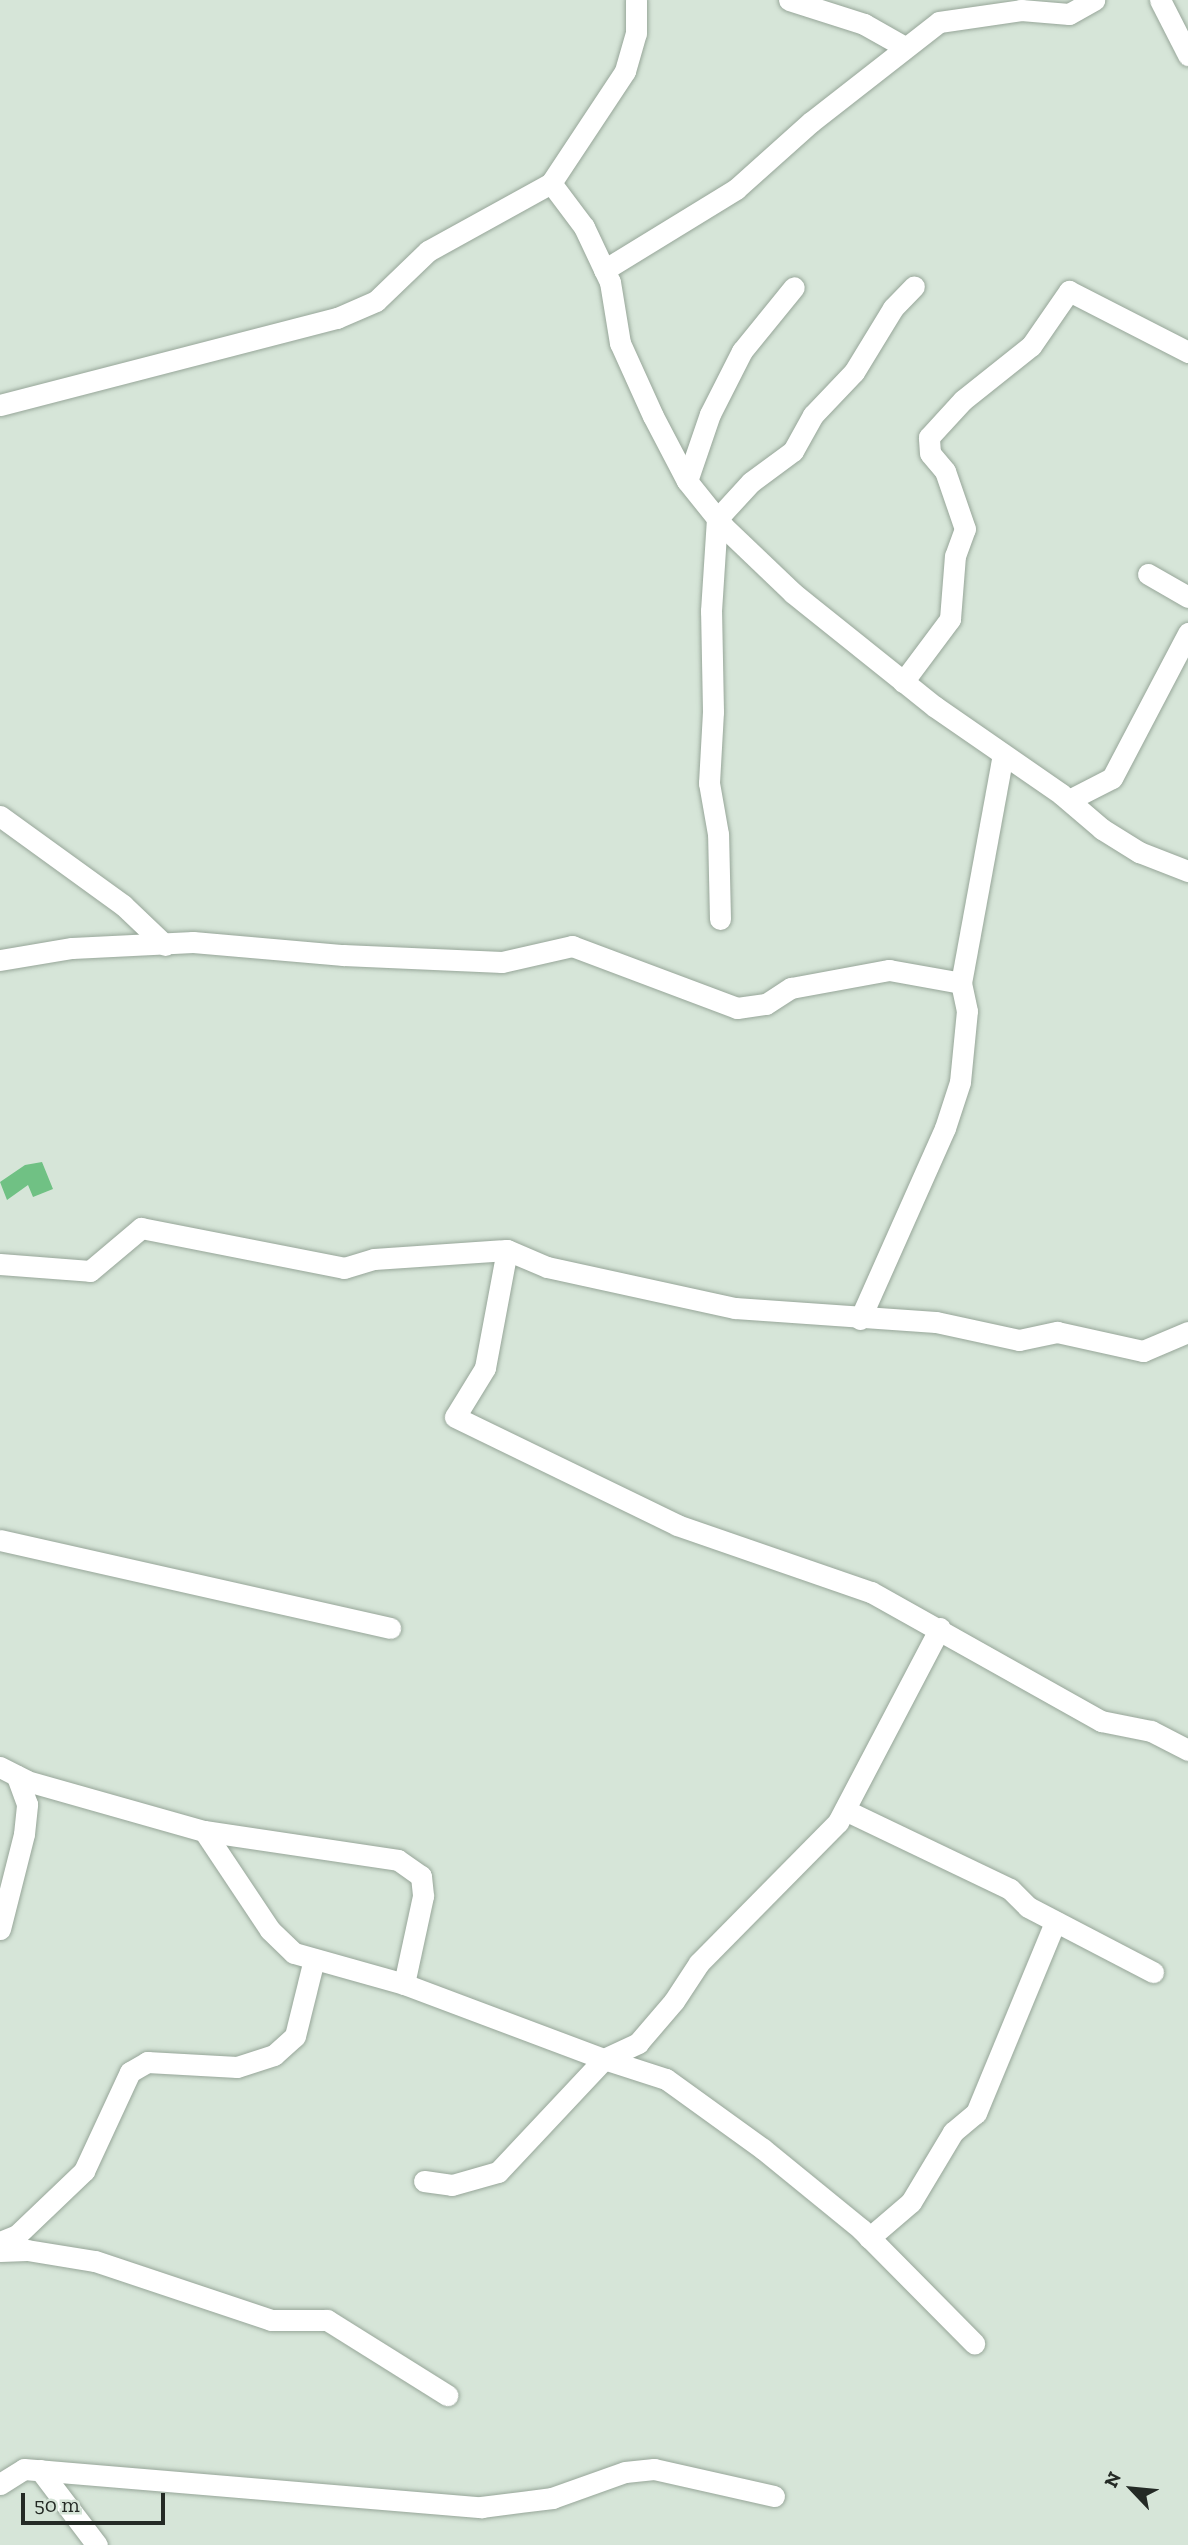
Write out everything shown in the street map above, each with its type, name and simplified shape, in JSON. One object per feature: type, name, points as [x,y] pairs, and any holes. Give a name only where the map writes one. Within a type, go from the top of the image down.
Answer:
[{"type":"street","points":[[0,405],[337,318],[376,302],[428,251],[551,183],[625,71],[636,33],[636,0]]},
{"type":"street","points":[[789,0],[864,24],[903,46]]},
{"type":"street","points":[[604,270],[736,189],[903,46],[939,22],[1021,10],[1069,14],[1094,0]]},
{"type":"street","points":[[1160,0],[1188,55]]},
{"type":"street","points":[[551,183],[584,227],[604,270],[620,343],[687,481],[718,519],[793,593],[903,682],[1139,852],[1188,871]]},
{"type":"street","points":[[687,481],[710,414],[742,351],[794,286]]},
{"type":"street","points":[[720,919],[718,834],[709,783],[713,712],[711,611],[718,519],[751,482],[793,451],[813,415],[854,372],[893,308],[914,286]]},
{"type":"street","points":[[903,682],[950,619],[955,556],[965,529],[945,471],[930,453],[929,437],[962,400],[1031,346],[1069,291],[1188,352]]},
{"type":"street","points":[[1148,574],[1188,597]]},
{"type":"street","points":[[1069,800],[1112,778],[1188,633]]},
{"type":"street","points":[[860,1319],[945,1128],[960,1082],[967,1011],[961,983],[1003,755]]},
{"type":"street","points":[[0,816],[123,905],[165,945]]},
{"type":"street","points":[[0,960],[72,948],[193,942],[464,962],[502,962],[572,946],[737,1008],[766,1004],[791,988],[889,970],[961,983]]},
{"type":"street","points":[[0,1264],[90,1271],[141,1228],[344,1268],[374,1259],[507,1250],[547,1267],[684,1298],[747,1309],[860,1319],[936,1322],[1019,1340],[1057,1332],[1143,1350],[1188,1332]]},
{"type":"street","points":[[507,1250],[485,1368],[455,1417],[677,1525],[872,1592],[1101,1721],[1151,1731],[1188,1750]]},
{"type":"street","points":[[0,1540],[390,1628]]},
{"type":"street","points":[[424,2181],[452,2185],[498,2172],[604,2059],[638,2043],[699,1963],[749,1916],[845,1810],[940,1628]]},
{"type":"street","points":[[8,1771],[204,1831],[398,1860],[421,1876],[423,1896],[404,1984]]},
{"type":"street","points":[[0,1929],[24,1834],[27,1804],[8,1771]]},
{"type":"street","points":[[845,1810],[1010,1889],[1028,1907],[1153,1972]]},
{"type":"street","points":[[204,1831],[270,1930],[293,1953],[404,1984],[604,2059],[666,2079],[696,2097],[869,2238],[974,2343]]},
{"type":"street","points":[[869,2238],[911,2202],[953,2132],[976,2113],[1055,1922]]},
{"type":"street","points":[[0,2242],[17,2235],[84,2171],[130,2072],[147,2062],[237,2067],[274,2055],[295,2036],[314,1959]]},
{"type":"street","points":[[0,2252],[27,2250],[95,2261],[271,2320],[327,2320],[447,2395]]},
{"type":"street","points":[[0,2484],[24,2469],[481,2507],[552,2498],[625,2472],[654,2469],[774,2496]]},
{"type":"street","points":[[40,2470],[97,2545]]},
{"type":"building","points":[[42,1162],[53,1189],[33,1197],[28,1185],[7,1200],[0,1182],[25,1165]]}]
